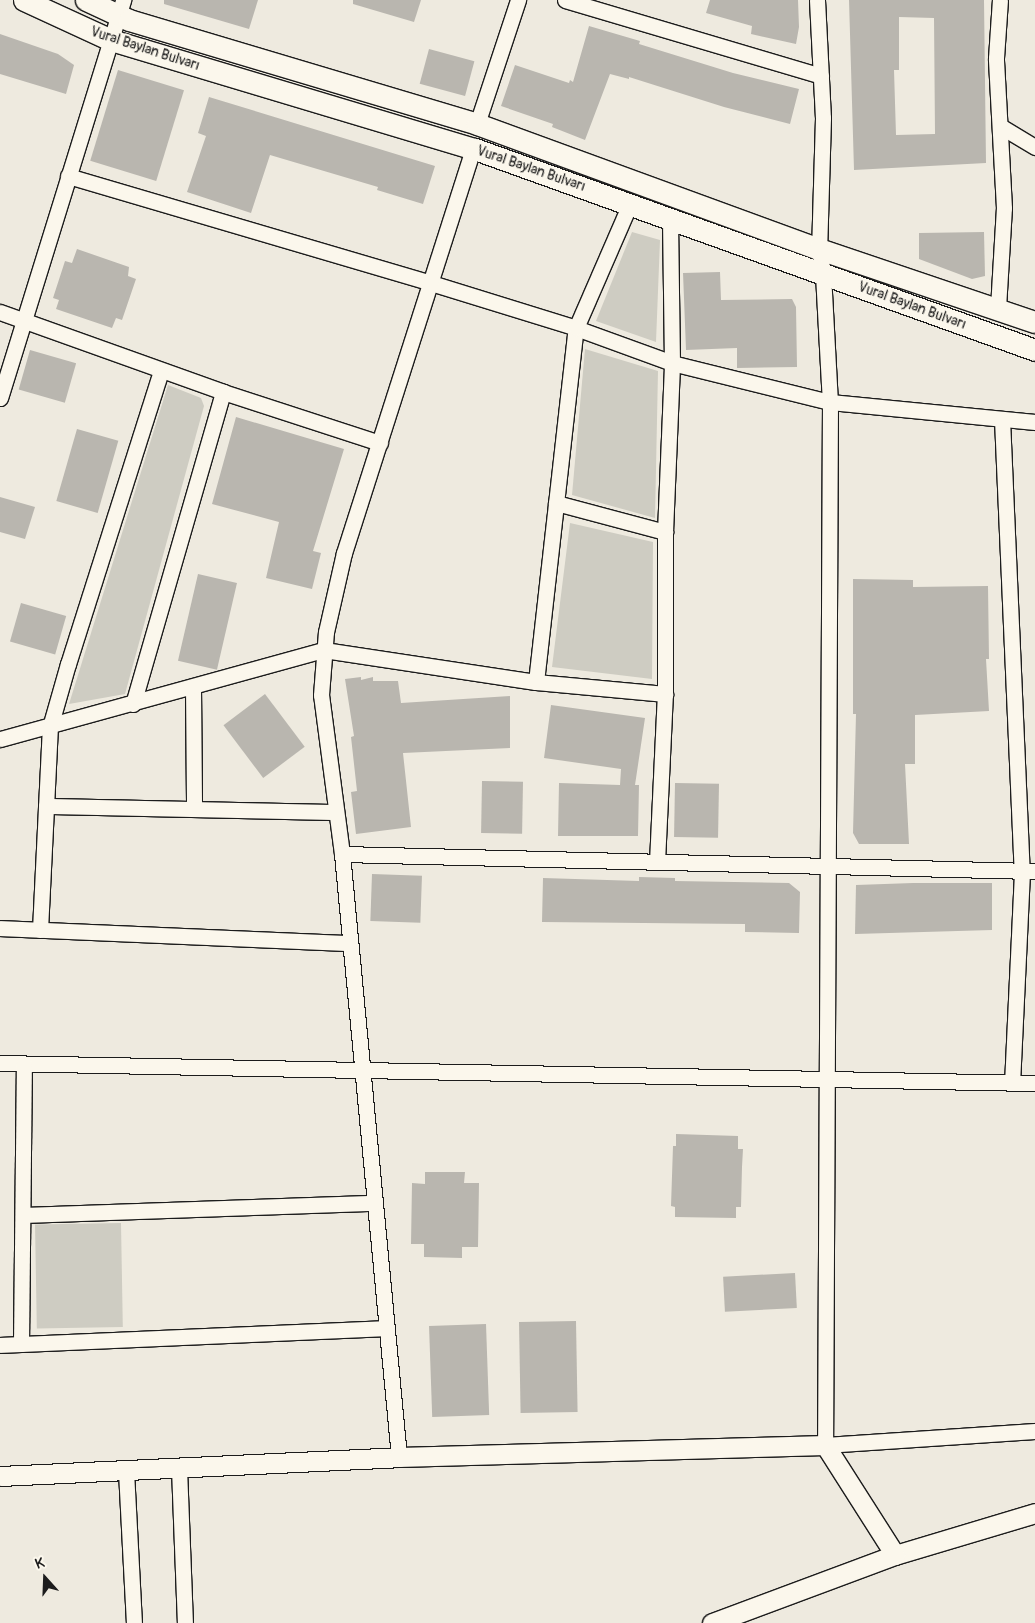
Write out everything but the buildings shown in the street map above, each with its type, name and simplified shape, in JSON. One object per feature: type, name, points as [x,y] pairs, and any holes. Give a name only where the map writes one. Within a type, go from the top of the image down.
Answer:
[{"type":"main road","name":"Vural Baylan Bulvarı","points":[[24,0],[111,40],[472,148],[1035,350]]},
{"type":"main road","name":"Vural Baylan Bulvarı","points":[[86,0],[121,8],[204,43],[477,124],[820,249],[1035,322]]},
{"type":"street","points":[[477,124],[518,0]]},
{"type":"street","points":[[565,0],[821,76]]},
{"type":"street","points":[[817,0],[823,118],[820,249],[824,274],[830,402],[825,1445],[895,1555]]},
{"type":"street","points":[[998,308],[1004,208],[996,58],[1000,0]]},
{"type":"street","points":[[0,398],[22,322],[121,8]]},
{"type":"street","points":[[1000,126],[1035,147]]},
{"type":"street","points":[[399,1457],[342,854],[322,695],[324,650],[326,632],[344,553],[432,283],[472,148]]},
{"type":"street","points":[[68,176],[432,283],[576,328],[672,363],[830,402],[1035,422]]},
{"type":"street","points":[[536,682],[576,328],[630,204]]},
{"type":"street","points":[[656,862],[665,694],[665,532],[672,363],[670,219]]},
{"type":"street","points":[[0,312],[22,322],[161,371],[380,443]]},
{"type":"street","points":[[40,930],[50,727],[68,664],[161,371]]},
{"type":"street","points":[[133,704],[223,392]]},
{"type":"street","points":[[1002,419],[1028,872],[1012,1083]]},
{"type":"street","points":[[556,503],[665,532]]},
{"type":"street","points":[[0,739],[50,727],[324,650],[536,682],[665,694]]},
{"type":"street","points":[[193,687],[194,809]]},
{"type":"street","points":[[46,806],[336,812]]},
{"type":"street","points":[[342,854],[1028,872]]},
{"type":"street","points":[[0,928],[350,943]]},
{"type":"street","points":[[0,1063],[362,1070],[510,1075],[827,1078],[1035,1084]]},
{"type":"street","points":[[21,1344],[24,1064]]},
{"type":"street","points":[[23,1215],[375,1203]]},
{"type":"street","points":[[0,1345],[387,1328]]},
{"type":"street","points":[[0,1476],[399,1457],[825,1445],[1035,1431]]},
{"type":"street","points":[[178,1468],[185,1623]]},
{"type":"street","points":[[126,1471],[134,1623]]},
{"type":"street","points":[[712,1623],[895,1555],[1035,1513]]},
{"type":"shaded area","points":[[632,232],[660,240],[656,342],[596,321]]},
{"type":"shaded area","points":[[585,349],[658,371],[655,518],[572,495]]},
{"type":"shaded area","points":[[168,385],[201,398],[204,406],[125,694],[69,704]]},
{"type":"shaded area","points":[[570,523],[653,542],[652,679],[552,667]]},
{"type":"shaded area","points":[[121,1223],[123,1327],[37,1328],[35,1225]]}]
